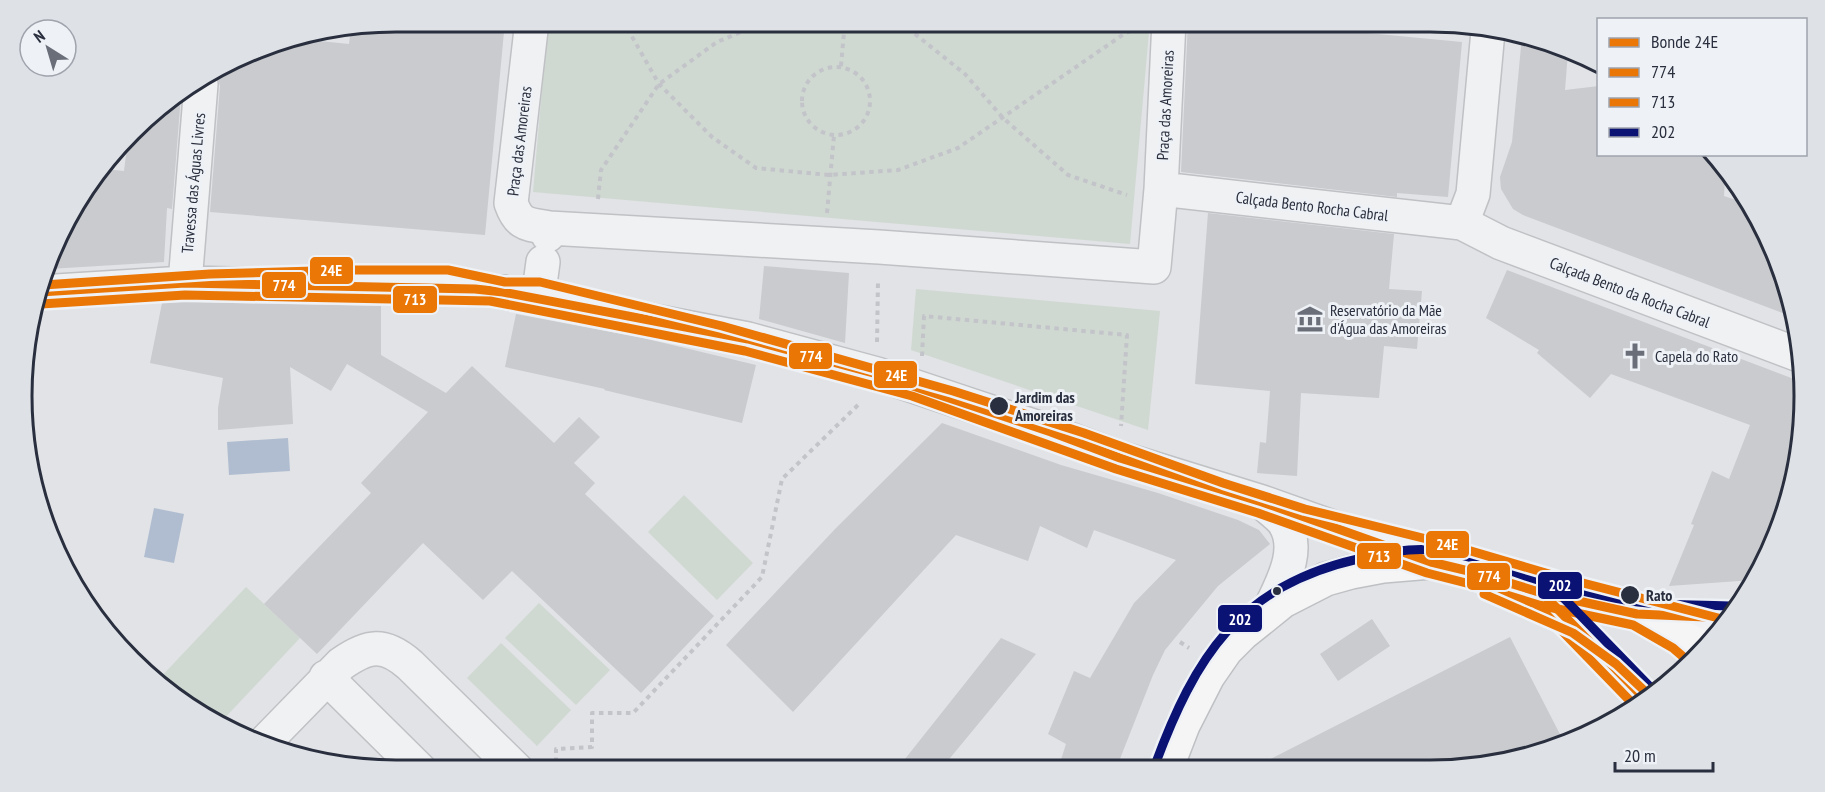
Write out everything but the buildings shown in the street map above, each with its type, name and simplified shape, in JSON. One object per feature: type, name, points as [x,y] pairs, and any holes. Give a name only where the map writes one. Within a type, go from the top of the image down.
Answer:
[{"type":"main road","points":[[1169,760],[1183,725],[1214,666],[1242,634],[1269,611],[1302,590],[1326,579],[1351,572],[1383,566],[1431,562],[1542,593],[1637,614],[1692,646]]},
{"type":"main road","points":[[1542,593],[1640,693]]},
{"type":"street","name":"Praça das Amoreiras","points":[[531,31],[511,203],[515,216],[547,242],[595,230],[824,243],[1154,267],[1160,200],[1157,31]]},
{"type":"street","points":[[1462,223],[1473,194],[1487,37]]},
{"type":"street","name":"Travessa das Águas Livres","points":[[185,283],[201,88]]},
{"type":"street","name":"Calçada Bento Rocha Cabral","points":[[1160,200],[1462,223]]},
{"type":"street","name":"Calçada Bento da Rocha Cabral","points":[[1462,223],[1501,243],[1790,352]]},
{"type":"street","points":[[538,299],[547,242]]},
{"type":"street","points":[[47,292],[185,283],[489,290],[748,339],[877,374],[1120,458],[1262,502],[1431,562]]},
{"type":"street","points":[[1262,502],[1283,522],[1291,550],[1289,564],[1269,611]]},
{"type":"street","points":[[1637,614],[1718,618]]},
{"type":"street","points":[[269,737],[326,677],[354,655],[378,648],[394,653],[411,665],[507,760]]},
{"type":"street","points":[[326,677],[410,760]]},
{"type":"path","points":[[629,31],[659,84],[712,137],[756,168],[829,175],[898,170],[958,148],[1124,34],[1133,31]]},
{"type":"path","points":[[595,230],[601,170],[659,84],[717,42],[743,31]]},
{"type":"path","points":[[841,66],[844,31]]},
{"type":"path","points":[[911,31],[965,74],[1003,118],[1068,175],[1121,192],[1160,200]]},
{"type":"path","points":[[841,66],[854,71],[864,80],[870,92],[871,105],[866,118],[857,129],[844,135],[834,135],[814,129],[804,114],[802,97],[806,84],[815,74],[827,67],[841,66]]},
{"type":"path","points":[[824,243],[834,135]]},
{"type":"path","points":[[877,353],[879,247]]},
{"type":"path","points":[[921,366],[924,316],[1126,334],[1121,428]]},
{"type":"path","points":[[556,760],[556,749],[592,747],[591,714],[633,712],[762,577],[783,479],[861,403]]},
{"type":"shaded area","points":[[547,31],[1149,31],[1130,244],[533,192]]},
{"type":"shaded area","points":[[916,289],[1160,311],[1148,430],[911,350]]},
{"type":"shaded area","points":[[684,495],[753,563],[717,600],[648,532]]},
{"type":"shaded area","points":[[246,587],[300,638],[225,718],[193,699],[162,675]]},
{"type":"shaded area","points":[[539,603],[610,670],[576,705],[505,638]]},
{"type":"shaded area","points":[[501,643],[571,710],[537,746],[467,678]]},
{"type":"water","points":[[288,438],[290,471],[229,475],[227,442]]},
{"type":"water","points":[[154,508],[184,514],[174,563],[144,557]]},
{"type":"tram line","name":"24E","points":[[49,285],[210,274],[349,270],[448,270],[505,282],[540,282],[722,326],[953,391],[1084,433],[1223,483],[1305,509],[1447,544],[1556,576],[1718,618]]},
{"type":"tram line","name":"24E","points":[[1484,594],[1573,633],[1616,664],[1644,690]]},
{"type":"transit line","name":"774","points":[[47,292],[185,283],[475,289],[503,292],[748,339],[877,374],[1051,432],[1120,458],[1262,502],[1431,562],[1542,593],[1637,614],[1718,618]]},
{"type":"transit line","name":"713","points":[[44,304],[185,295],[490,301],[745,351],[912,396],[1116,469],[1258,513],[1427,573],[1539,605],[1633,625],[1673,648],[1684,657]]},
{"type":"transit line","name":"202","points":[[1157,760],[1187,691],[1205,659],[1227,632],[1252,608],[1282,587],[1317,571],[1358,559],[1413,550],[1446,552],[1476,559],[1534,579],[1616,598],[1661,604],[1727,606]]},
{"type":"transit line","name":"202","points":[[1538,579],[1551,585],[1649,686]]},
{"type":"transit line","name":"774","points":[[1535,591],[1542,593],[1640,693]]},
{"type":"transit line","name":"713","points":[[1532,603],[1536,604],[1630,700]]},
{"type":"place","name":"Reservatório da Mãe d'Água das Amoreiras","points":[[1310,319]]},
{"type":"place","name":"Capela do Rato","points":[[1635,356]]},
{"type":"place","name":"Jardim das Amoreiras","points":[[999,406]]},
{"type":"place","name":"Rato","points":[[1630,595]]}]
